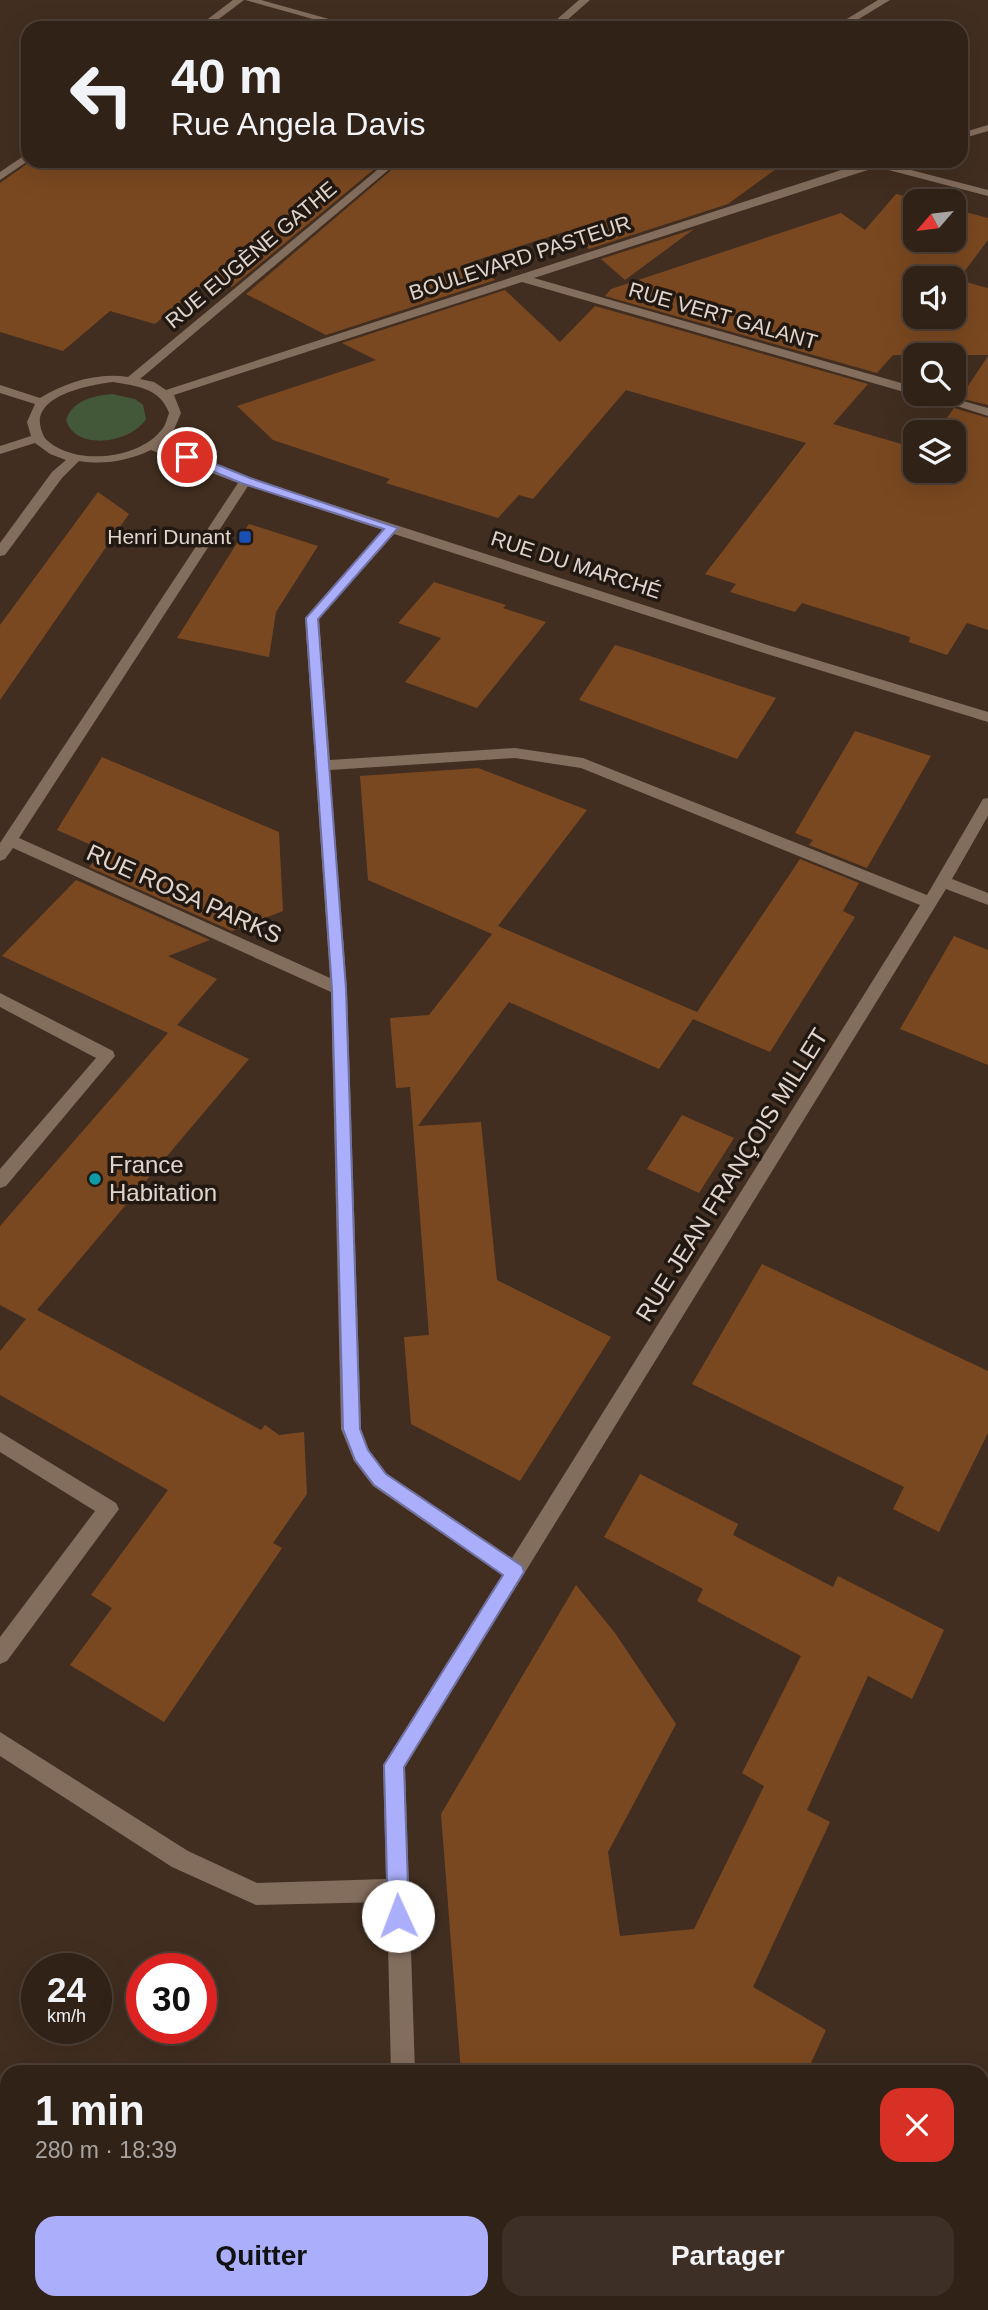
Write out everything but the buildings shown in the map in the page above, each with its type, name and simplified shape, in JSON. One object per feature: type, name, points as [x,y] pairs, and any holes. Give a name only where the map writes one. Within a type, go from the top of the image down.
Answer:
[{"type":"street","points":[[210,21],[239,0]]},
{"type":"street","points":[[250,0],[330,21]]},
{"type":"street","points":[[560,21],[584,0]]},
{"type":"street","points":[[849,21],[886,0]]},
{"type":"street","points":[[968,134],[988,128]]},
{"type":"street","points":[[0,177],[21,161]]},
{"type":"street","name":"RUE EUGÈNE GATHE","points":[[133,379],[386,168]]},
{"type":"street","name":"BOULEVARD PASTEUR","points":[[166,394],[858,168]]},
{"type":"street","points":[[898,168],[988,193]]},
{"type":"street","name":"RUE VERT GALANT","points":[[520,278],[903,388]]},
{"type":"street","points":[[92,379],[133,379],[152,384],[166,394],[175,405],[176,420],[168,433],[153,446],[116,458],[75,458],[47,447],[38,438],[33,427],[35,414],[55,393],[92,379]]},
{"type":"street","points":[[0,389],[43,403]]},
{"type":"street","points":[[966,406],[988,412]]},
{"type":"street","points":[[0,450],[38,438]]},
{"type":"street","name":"RUE DU MARCHÉ","points":[[153,446],[246,481],[988,717]]},
{"type":"street","points":[[0,552],[57,475],[75,458]]},
{"type":"street","points":[[0,855],[246,481]]},
{"type":"street","points":[[392,528],[312,618],[339,989],[351,1429],[361,1455],[380,1480],[515,1572]]},
{"type":"street","points":[[323,765],[515,753],[583,763],[930,903]]},
{"type":"street","name":"RUE JEAN FRANÇOIS MILLET","points":[[403,2065],[394,1765],[943,882],[988,803]]},
{"type":"street","name":"RUE ROSA PARKS","points":[[11,841],[339,989]]},
{"type":"street","points":[[943,882],[988,899]]},
{"type":"street","points":[[0,999],[107,1056],[0,1181]]},
{"type":"street","points":[[0,1441],[109,1509],[0,1654]]},
{"type":"street","points":[[0,1743],[180,1859],[256,1894],[397,1890]]},
{"type":"green space","points":[[112,394],[135,399],[143,405],[146,419],[139,427],[129,434],[104,440],[81,437],[72,430],[66,420],[73,408],[91,398]]},
{"type":"place","name":"Henri Dunant","points":[[245,537]]},
{"type":"place","name":"France Habitation","points":[[95,1179]]},
{"type":"route","points":[[187,457],[246,481],[392,528],[312,618],[339,989],[351,1429],[361,1455],[380,1480],[515,1572],[394,1765],[398,1916]]}]
